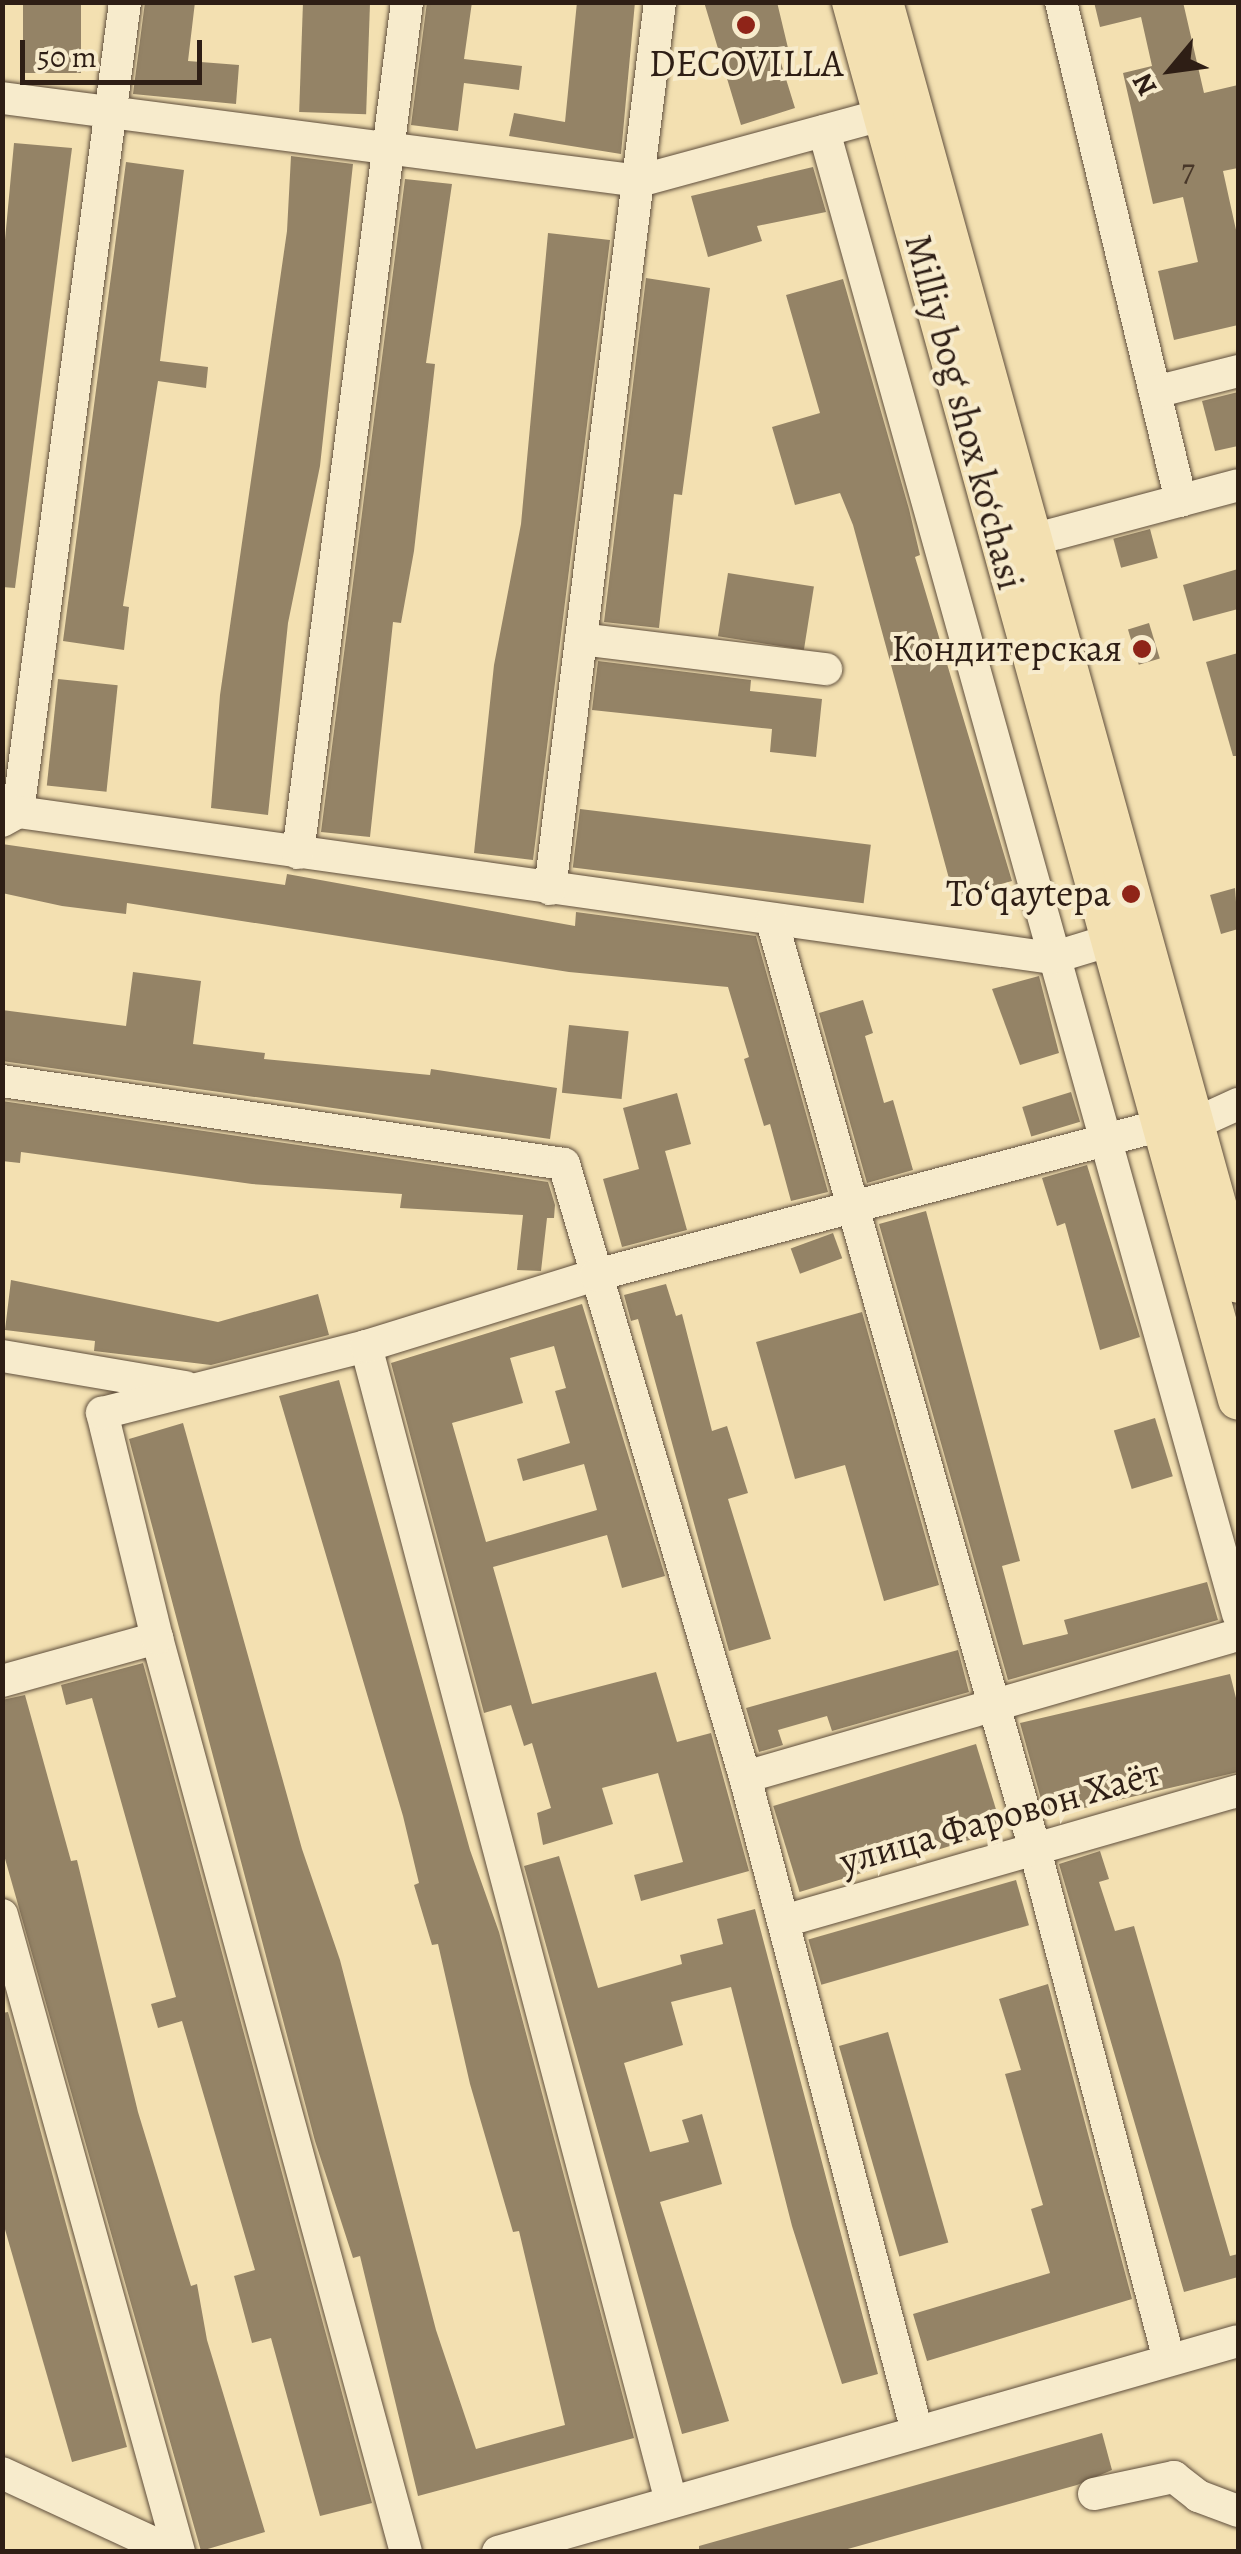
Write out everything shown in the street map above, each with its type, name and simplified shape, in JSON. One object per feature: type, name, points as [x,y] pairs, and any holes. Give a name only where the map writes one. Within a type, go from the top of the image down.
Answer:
[{"type":"main road","name":"Milliy bog‘ shox ko‘chasi","points":[[852,2],[897,111],[1032,540],[1082,778],[1110,940],[1238,1284]]},
{"type":"main road","name":"Milliy bog‘ shox ko‘chasi","points":[[883,2],[897,111],[1178,1125],[1238,1400]]},
{"type":"street","points":[[125,2],[10,816],[1052,958],[1110,940]]},
{"type":"street","points":[[298,853],[407,2]]},
{"type":"street","points":[[550,889],[660,2]]},
{"type":"street","points":[[1061,2],[1181,501]]},
{"type":"street","points":[[2,98],[639,181],[897,111]]},
{"type":"street","points":[[824,131],[1238,1614]]},
{"type":"street","points":[[1155,392],[1238,371]]},
{"type":"street","points":[[1032,540],[1238,485]]},
{"type":"street","points":[[581,639],[826,669]]},
{"type":"street","points":[[772,921],[991,1708],[1034,1846],[1169,2360]]},
{"type":"street","points":[[2,1081],[564,1164],[745,1776],[916,2428]]},
{"type":"street","points":[[406,2552],[100,1416],[366,1346],[596,1275],[855,1210],[1106,1139],[1178,1125],[1238,1104]]},
{"type":"street","points":[[366,1346],[671,2501]]},
{"type":"street","points":[[2,1356],[202,1389]]},
{"type":"street","points":[[745,1776],[1238,1635]]},
{"type":"street","points":[[2,1681],[157,1638]]},
{"type":"street","name":"улица Фаровон Хаёт","points":[[784,1921],[1034,1846],[1238,1791]]},
{"type":"street","points":[[2,1915],[176,2552]]},
{"type":"street","points":[[498,2552],[916,2428],[1238,2341]]},
{"type":"street","points":[[2,2474],[176,2552]]},
{"type":"street","points":[[1094,2494],[1174,2477],[1198,2496],[1238,2511]]},
{"type":"building","points":[[23,2],[81,2],[81,73],[23,73]]},
{"type":"building","points":[[145,2],[195,2],[188,61],[239,65],[236,104],[133,94]]},
{"type":"building","points":[[303,2],[370,4],[366,114],[299,112]]},
{"type":"building","points":[[427,2],[472,2],[464,59],[522,66],[519,90],[464,83],[458,131],[411,125]]},
{"type":"building","points":[[577,2],[635,2],[621,154],[509,136],[514,113],[565,122]]},
{"type":"building","points":[[704,2],[777,2],[788,48],[777,50],[795,108],[741,125]]},
{"type":"building","points":[[1094,2],[1183,2],[1204,93],[1238,85],[1238,168],[1223,171],[1238,239],[1238,325],[1174,340],[1158,271],[1198,262],[1183,197],[1153,204],[1123,73],[1152,66],[1141,17],[1100,27]]},
{"type":"building","points":[[14,143],[72,148],[15,588],[2,587],[2,272]]},
{"type":"building","points":[[291,156],[353,164],[320,466],[288,623],[268,815],[211,808],[220,695],[287,231]]},
{"type":"building","points":[[126,162],[184,170],[160,361],[208,367],[206,388],[158,381],[123,606],[129,607],[124,650],[63,641]]},
{"type":"building","points":[[813,167],[826,212],[757,226],[762,241],[708,257],[691,196]]},
{"type":"building","points":[[405,179],[452,184],[426,363],[435,364],[414,551],[401,623],[393,622],[370,837],[321,832]]},
{"type":"building","points":[[548,233],[610,240],[533,860],[474,853],[494,665],[521,524]]},
{"type":"building","points":[[646,278],[710,288],[682,495],[674,494],[659,628],[604,622]]},
{"type":"building","points":[[843,279],[909,509],[920,555],[915,557],[1012,881],[954,897],[853,525],[840,493],[795,505],[772,427],[820,413],[786,295]]},
{"type":"building","points":[[1238,392],[1238,446],[1215,451],[1202,401]]},
{"type":"building","points":[[1150,529],[1158,558],[1121,568],[1113,539]]},
{"type":"building","points":[[1238,569],[1238,609],[1193,621],[1183,585]]},
{"type":"building","points":[[728,573],[814,587],[804,650],[718,636]]},
{"type":"building","points":[[1149,623],[1160,658],[1139,665],[1128,629]]},
{"type":"building","points":[[1238,653],[1238,756],[1233,756],[1206,662]]},
{"type":"building","points":[[598,661],[751,680],[750,691],[822,699],[816,757],[770,752],[772,729],[592,710]]},
{"type":"building","points":[[58,679],[118,685],[106,792],[47,785]]},
{"type":"building","points":[[580,809],[871,845],[864,903],[573,868]]},
{"type":"building","points":[[2,844],[285,885],[287,874],[575,926],[576,912],[756,936],[828,1192],[791,1201],[770,1124],[764,1126],[744,1059],[749,1057],[728,987],[569,972],[127,903],[126,914],[62,906],[2,893]]},
{"type":"building","points":[[1235,888],[1238,929],[1221,934],[1210,895]]},
{"type":"building","points":[[133,972],[201,981],[193,1044],[265,1053],[264,1059],[430,1075],[431,1069],[557,1088],[550,1139],[2,1061],[2,1010],[126,1026]]},
{"type":"building","points":[[1039,976],[1059,1053],[1020,1065],[992,989]]},
{"type":"building","points":[[863,1000],[873,1033],[865,1036],[884,1103],[893,1100],[913,1170],[867,1183],[819,1013]]},
{"type":"building","points":[[569,1025],[629,1031],[622,1099],[562,1093]]},
{"type":"building","points":[[1071,1092],[1080,1122],[1031,1137],[1022,1107]]},
{"type":"building","points":[[677,1093],[691,1144],[665,1151],[687,1230],[622,1247],[603,1179],[639,1169],[623,1108]]},
{"type":"building","points":[[2,1101],[548,1182],[555,1205],[554,1218],[547,1218],[541,1271],[517,1270],[523,1215],[400,1208],[402,1194],[252,1184],[21,1152],[20,1163],[2,1161]]},
{"type":"building","points":[[1087,1165],[1140,1337],[1100,1350],[1065,1223],[1057,1226],[1042,1178]]},
{"type":"building","points":[[926,1211],[1020,1561],[1002,1566],[1023,1645],[1068,1634],[1064,1620],[1207,1582],[1218,1620],[1008,1680],[879,1224]]},
{"type":"building","points":[[833,1233],[842,1258],[800,1274],[791,1248]]},
{"type":"building","points":[[11,1280],[218,1322],[318,1294],[329,1335],[211,1365],[94,1351],[95,1341],[5,1330]]},
{"type":"building","points":[[666,1284],[676,1316],[682,1314],[712,1431],[727,1426],[748,1493],[728,1499],[771,1639],[729,1651],[638,1319],[631,1321],[624,1295]]},
{"type":"building","points":[[582,1304],[665,1576],[622,1588],[607,1535],[493,1567],[532,1704],[656,1672],[677,1742],[711,1733],[749,1871],[641,1901],[634,1875],[683,1862],[658,1773],[602,1788],[613,1824],[543,1845],[537,1813],[551,1808],[532,1743],[524,1746],[511,1705],[484,1713],[391,1363]],"holes":[[[554,1346],[566,1388],[555,1391],[570,1443],[517,1459],[523,1481],[584,1464],[597,1510],[486,1542],[452,1423],[523,1403],[510,1358]]]},
{"type":"building","points":[[862,1312],[939,1585],[884,1601],[845,1465],[795,1479],[756,1342]]},
{"type":"building","points":[[339,1380],[470,1850],[499,1932],[634,2438],[418,2496],[360,2256],[353,2258],[315,2141],[129,1439],[183,1423],[302,1849],[340,1960],[436,2330],[476,2449],[565,2425],[519,2231],[513,2232],[470,2084],[438,1944],[432,1945],[414,1885],[419,1883],[403,1816],[279,1396]]},
{"type":"building","points":[[1155,1418],[1173,1476],[1132,1489],[1114,1431]]},
{"type":"building","points":[[958,1650],[969,1692],[832,1731],[827,1716],[778,1730],[783,1745],[759,1752],[746,1708]]},
{"type":"building","points":[[143,1663],[372,2503],[320,2516],[271,2338],[252,2343],[234,2276],[255,2270],[182,2021],[158,2028],[151,2004],[176,1997],[92,1698],[66,1705],[61,1685]]},
{"type":"building","points":[[1230,1674],[1238,1706],[1238,1772],[1046,1817],[1020,1723]]},
{"type":"building","points":[[25,1695],[71,1861],[77,1860],[138,2112],[191,2286],[197,2284],[207,2340],[265,2532],[201,2551],[2,1848],[2,1700]]},
{"type":"building","points":[[976,1744],[1002,1830],[800,1892],[773,1806]]},
{"type":"building","points":[[1100,1851],[1109,1879],[1099,1882],[1115,1931],[1134,1926],[1230,2256],[1238,2254],[1238,2277],[1184,2292],[1059,1864]]},
{"type":"building","points":[[559,1856],[598,1988],[682,1964],[680,1955],[723,1944],[717,1919],[755,1909],[878,2374],[842,2384],[792,2226],[731,1987],[671,2002],[683,2045],[624,2063],[650,2152],[689,2142],[682,2120],[702,2114],[722,2184],[660,2202],[729,2421],[682,2434],[524,1866]]},
{"type":"building","points":[[1016,1880],[1029,1925],[821,1985],[808,1940]]},
{"type":"building","points":[[1048,1984],[1132,2299],[927,2361],[913,2314],[1050,2273],[1031,2209],[1043,2205],[1005,2074],[1021,2070],[999,1999]]},
{"type":"building","points":[[8,2012],[127,2447],[72,2462],[2,2219],[2,2013]]},
{"type":"building","points":[[888,2032],[948,2243],[899,2257],[839,2046]]},
{"type":"building","points":[[1102,2433],[1112,2470],[1077,2485],[837,2552],[699,2552],[699,2546]]},
{"type":"place","name":"DECOVILLA","points":[[746,25]]},
{"type":"place","name":"Кондитерская","points":[[1142,649]]},
{"type":"place","name":"Toʻqaytepa","points":[[1131,894]]}]
